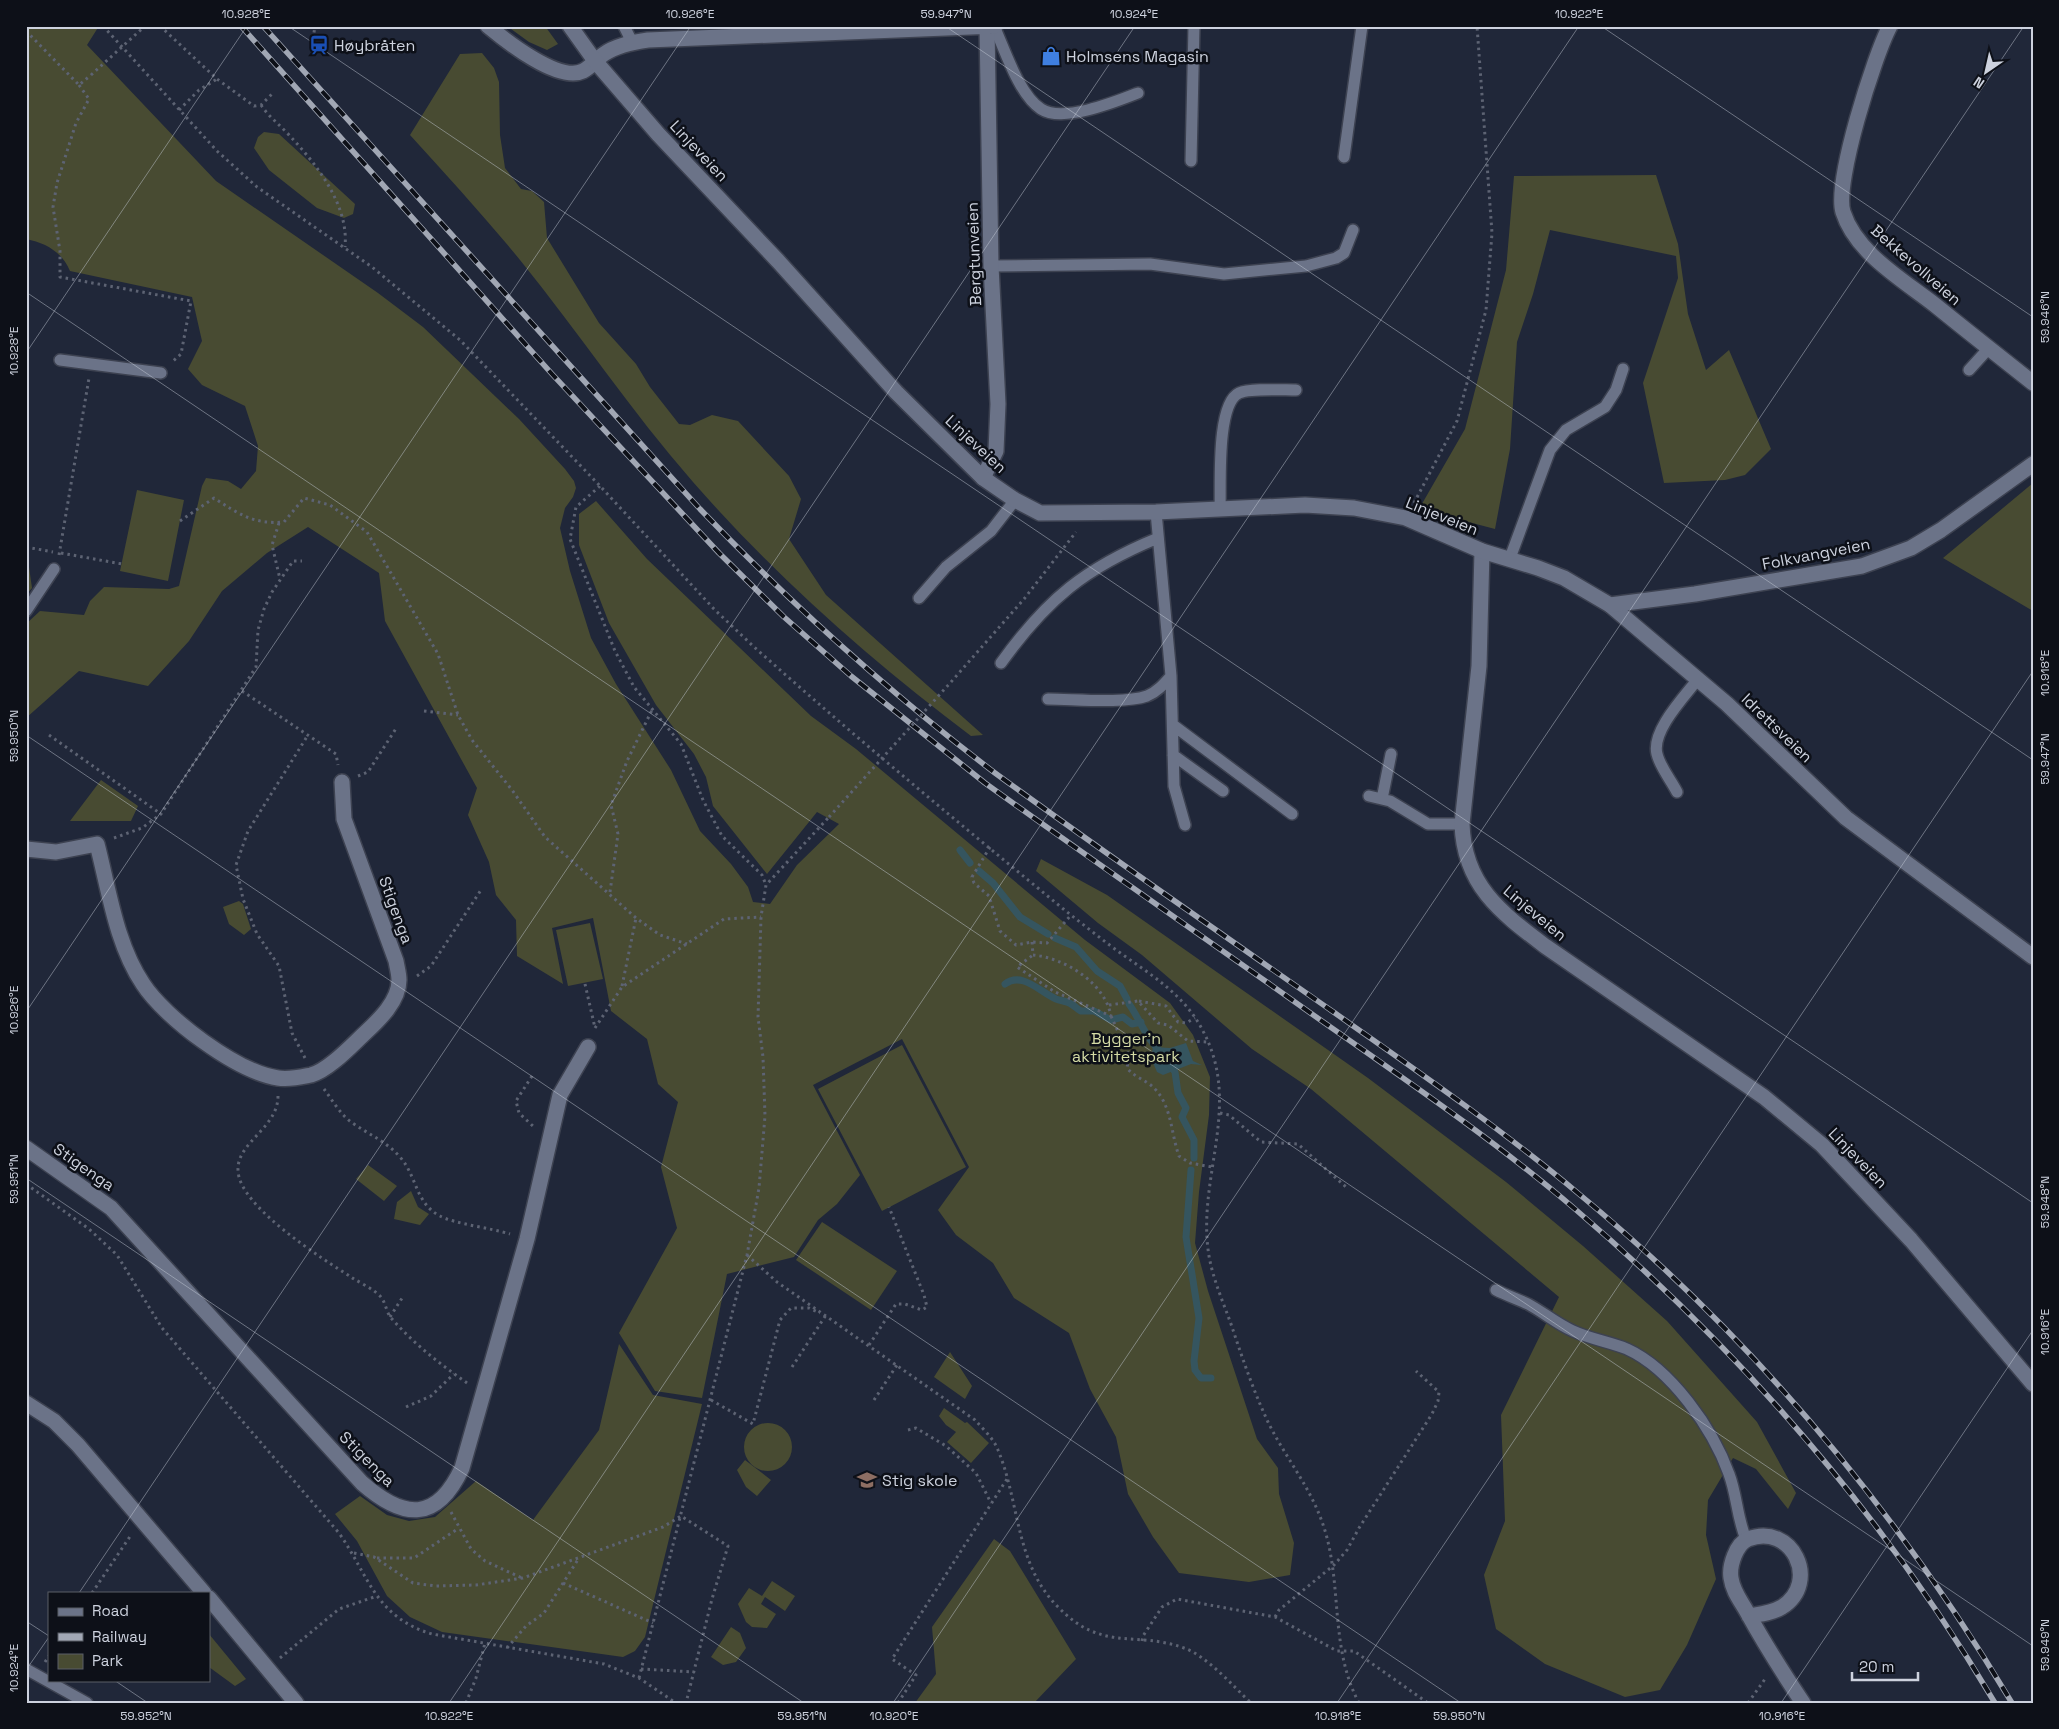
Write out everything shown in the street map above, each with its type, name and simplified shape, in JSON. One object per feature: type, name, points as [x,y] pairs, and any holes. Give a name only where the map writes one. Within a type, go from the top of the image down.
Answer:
[{"type":"street","points":[[488,26],[528,55],[563,71],[582,71],[606,52],[632,42],[648,40],[763,31],[994,26]]},
{"type":"street","name":"Linjeveien","points":[[570,26],[595,61],[658,134],[778,261],[896,392],[983,478],[1015,500],[1040,513],[1156,512],[1305,505],[1354,508],[1406,518],[1482,551],[1480,666],[1462,824],[1463,845],[1469,867],[1480,886],[1494,903],[1545,946],[1764,1097],[1822,1145],[1911,1240],[2033,1384]]},
{"type":"street","name":"Bergtunveien","points":[[983,478],[996,451],[997,428],[991,266],[987,26]]},
{"type":"street","name":"Bekkevollveien","points":[[1890,26],[1878,53],[1845,166],[1840,197],[1843,212],[1857,238],[1872,254],[2033,383]]},
{"type":"street","name":"Folkvangveien","points":[[1610,605],[1695,594],[1862,566],[1911,548],[1934,534],[2033,464]]},
{"type":"street","name":"Idrettsveien","points":[[1482,551],[1510,558],[1564,578],[1610,605],[1698,680],[1846,818],[2033,957]]},
{"type":"street","name":"Stigenga","points":[[342,782],[344,819],[396,961],[400,981]]},
{"type":"street","points":[[26,849],[56,852],[97,844],[122,938],[143,985],[181,1024],[244,1067],[278,1078],[294,1078],[314,1074],[371,1028],[390,1007],[400,981]]},
{"type":"street","name":"Stigenga","points":[[26,1148],[111,1208],[362,1483],[387,1503],[402,1508],[417,1509],[436,1504],[444,1498],[462,1468],[527,1239],[560,1094],[588,1047]]},
{"type":"street","points":[[26,1403],[54,1421],[78,1445],[203,1592]]},
{"type":"street","points":[[1749,1616],[1770,1613],[1783,1606],[1797,1588],[1800,1566],[1796,1554],[1774,1537],[1761,1536],[1746,1539],[1737,1551],[1731,1567],[1731,1577],[1739,1600],[1776,1663],[1803,1703]]},
{"type":"street","points":[[210,1599],[296,1703]]},
{"type":"lane","points":[[624,26],[632,42]]},
{"type":"lane","points":[[994,26],[1024,91],[1042,110],[1056,113],[1082,111],[1107,105],[1138,93]]},
{"type":"lane","points":[[1191,161],[1194,26]]},
{"type":"lane","points":[[1344,158],[1362,26]]},
{"type":"lane","points":[[991,266],[1150,264],[1224,274],[1306,266],[1336,258],[1344,253],[1353,230]]},
{"type":"lane","points":[[1969,370],[1988,348]]},
{"type":"lane","points":[[60,360],[161,373]]},
{"type":"lane","points":[[1510,558],[1550,450],[1566,430],[1605,407],[1616,390],[1623,369]]},
{"type":"lane","points":[[1220,509],[1224,422],[1233,398],[1242,392],[1296,390]]},
{"type":"lane","points":[[919,598],[946,567],[991,531],[1015,500]]},
{"type":"lane","points":[[1156,512],[1171,676],[1174,786],[1185,825]]},
{"type":"lane","points":[[1001,663],[1027,628],[1069,586],[1107,561],[1158,538]]},
{"type":"lane","points":[[26,611],[54,570]]},
{"type":"lane","points":[[1048,699],[1132,699],[1147,696],[1158,690],[1171,676]]},
{"type":"lane","points":[[1678,792],[1658,760],[1656,742],[1669,717],[1698,680]]},
{"type":"lane","points":[[1173,725],[1292,814]]},
{"type":"lane","points":[[1382,799],[1391,754]]},
{"type":"lane","points":[[1173,755],[1223,791]]},
{"type":"lane","points":[[1369,796],[1390,801],[1428,824],[1462,824]]},
{"type":"lane","points":[[1496,1290],[1528,1304],[1574,1332],[1628,1350],[1666,1375],[1717,1447],[1729,1474],[1739,1522],[1746,1539]]},
{"type":"lane","points":[[26,1669],[48,1681]]},
{"type":"lane","points":[[49,1682],[87,1703]]},
{"type":"path","points":[[103,26],[217,151],[257,186],[345,246],[409,296],[460,340],[600,486],[714,609],[753,646],[1071,915],[1118,951],[1162,981],[1195,1018],[1208,1042],[1217,1067],[1221,1096],[1206,1235],[1210,1262],[1254,1390],[1287,1458],[1305,1483],[1321,1519],[1334,1565],[1340,1651],[1348,1678],[1359,1703]]},
{"type":"path","points":[[79,85],[145,26]]},
{"type":"path","points":[[160,26],[217,79],[254,106],[261,105],[273,93]]},
{"type":"path","points":[[313,38],[315,26]]},
{"type":"path","points":[[1406,518],[1456,421],[1486,310],[1492,234],[1477,26]]},
{"type":"path","points":[[26,32],[79,85],[89,98],[76,123],[63,157],[53,207],[60,251],[60,277],[191,301],[181,354],[161,373]]},
{"type":"path","points":[[179,110],[200,90],[217,79]]},
{"type":"path","points":[[261,105],[290,135],[332,190],[346,232],[345,246]]},
{"type":"path","points":[[54,570],[60,553],[92,364]]},
{"type":"path","points":[[600,486],[576,507],[570,539],[615,651],[634,687],[681,744],[703,800],[722,836],[762,875],[766,885],[761,917],[758,1017],[763,1057],[765,1116],[759,1188],[747,1255],[638,1678]]},
{"type":"path","points":[[180,521],[214,498],[244,517],[279,523],[284,522],[304,498],[330,505],[367,532],[438,654],[458,715],[472,740],[512,790],[545,837],[636,918],[660,935],[687,944]]},
{"type":"path","points":[[766,885],[990,638],[1068,544],[1078,528],[1084,513]]},
{"type":"path","points":[[279,523],[272,544],[280,579]]},
{"type":"path","points":[[26,547],[122,564]]},
{"type":"path","points":[[97,844],[142,828],[161,814],[256,668],[258,630],[264,609],[280,579],[293,561],[302,560]]},
{"type":"path","points":[[242,691],[336,754],[342,782],[368,772],[396,727]]},
{"type":"path","points":[[610,893],[618,834],[610,805],[627,761],[652,710]]},
{"type":"path","points":[[424,711],[458,715]]},
{"type":"path","points":[[49,735],[161,814]]},
{"type":"path","points":[[308,735],[248,831],[236,865],[243,899],[257,934],[279,966],[292,1033],[314,1074],[339,1110],[352,1123],[385,1142],[402,1158],[421,1199],[428,1207],[450,1220],[490,1228],[527,1239]]},
{"type":"path","points":[[990,847],[972,876],[974,884],[989,896],[1000,931],[1016,945],[1032,942],[1047,943],[1071,915]]},
{"type":"path","points":[[400,981],[414,978],[431,966],[481,890]]},
{"type":"path","points":[[622,987],[724,919],[761,917]]},
{"type":"path","points":[[588,1047],[595,1028],[622,987],[636,918]]},
{"type":"path","points":[[1032,942],[1033,955]]},
{"type":"path","points":[[1111,1016],[1055,992],[1016,967],[1033,955],[1045,956],[1060,961],[1083,976],[1101,992],[1109,1006],[1111,1016],[1128,1056],[1127,1068],[1134,1076],[1154,1088],[1166,1104],[1179,1156],[1190,1163],[1212,1167]]},
{"type":"path","points":[[585,984],[595,1028]]},
{"type":"path","points":[[1109,1006],[1138,1001],[1166,1006],[1178,1022],[1186,1023],[1195,1018]]},
{"type":"path","points":[[1138,1001],[1158,1022],[1168,1024],[1188,1041],[1208,1042]]},
{"type":"path","points":[[532,1076],[516,1101],[519,1113],[526,1122],[550,1139]]},
{"type":"path","points":[[278,1078],[278,1106],[263,1131],[247,1147],[238,1160],[237,1172],[245,1190],[259,1208],[298,1241],[380,1296],[390,1318],[426,1354],[482,1393]]},
{"type":"path","points":[[1220,1113],[1229,1115],[1261,1142],[1298,1144],[1346,1187]]},
{"type":"path","points":[[26,1184],[89,1229],[117,1255],[162,1328],[319,1509],[353,1553],[377,1596],[394,1616],[416,1629],[507,1648],[604,1664],[638,1678],[676,1703]]},
{"type":"path","points":[[869,1345],[896,1304],[905,1304],[922,1310],[927,1307],[924,1294],[890,1207]]},
{"type":"path","points":[[747,1255],[777,1282],[975,1420],[998,1448],[1025,1554],[1040,1585],[1056,1606],[1074,1623],[1097,1634],[1185,1648],[1203,1659],[1251,1703]]},
{"type":"path","points":[[390,1318],[404,1295]]},
{"type":"path","points":[[710,1400],[753,1424],[780,1320],[791,1308],[808,1308],[826,1315]]},
{"type":"path","points":[[792,1367],[826,1315]]},
{"type":"path","points":[[874,1400],[898,1365]]},
{"type":"path","points":[[1276,1617],[1279,1610],[1334,1565],[1347,1550],[1438,1401],[1439,1392],[1416,1371]]},
{"type":"path","points":[[406,1407],[431,1396],[454,1374]]},
{"type":"path","points":[[908,1430],[916,1428],[946,1446],[976,1472],[991,1504]]},
{"type":"path","points":[[898,1703],[916,1675],[892,1659],[1007,1479]]},
{"type":"path","points":[[448,1506],[471,1549],[484,1561],[523,1578]]},
{"type":"path","points":[[374,1557],[413,1583],[436,1586],[476,1585],[523,1578],[663,1527],[681,1516]]},
{"type":"path","points":[[681,1516],[728,1546],[686,1703]]},
{"type":"path","points":[[353,1553],[374,1557],[414,1558],[460,1528]]},
{"type":"path","points":[[93,1592],[121,1551]]},
{"type":"path","points":[[507,1648],[526,1626],[544,1613],[579,1558]]},
{"type":"path","points":[[563,1583],[653,1623]]},
{"type":"path","points":[[268,1668],[339,1609],[377,1596]]},
{"type":"path","points":[[1142,1641],[1143,1636],[1162,1607],[1177,1599],[1276,1617],[1340,1651],[1354,1651],[1428,1703]]},
{"type":"path","points":[[466,1703],[476,1678],[485,1643]]},
{"type":"path","points":[[1748,1703],[1776,1663]]},
{"type":"path","points":[[641,1669],[694,1672]]},
{"type":"green space","name":"Bygger'n aktivitetspark","points":[[26,26],[99,26],[87,45],[216,181],[378,293],[423,327],[519,419],[565,469],[574,481],[576,488],[573,497],[565,508],[560,528],[570,571],[591,638],[616,684],[671,770],[700,831],[731,864],[748,887],[753,902],[770,904],[797,865],[839,824],[817,812],[767,874],[713,806],[706,777],[694,754],[656,705],[609,623],[579,545],[579,514],[596,501],[647,559],[811,716],[856,749],[1085,940],[1170,1003],[1193,1035],[1210,1077],[1209,1115],[1199,1192],[1195,1243],[1208,1291],[1257,1439],[1278,1468],[1279,1494],[1294,1543],[1290,1575],[1249,1582],[1179,1573],[1153,1537],[1128,1494],[1116,1437],[1090,1389],[1069,1333],[1014,1298],[993,1263],[956,1235],[938,1210],[969,1167],[902,1039],[813,1085],[860,1175],[837,1204],[818,1220],[794,1257],[727,1274],[702,1398],[655,1391],[619,1333],[677,1228],[661,1167],[678,1102],[658,1084],[647,1039],[611,1011],[593,918],[552,928],[563,984],[517,956],[516,920],[496,895],[489,862],[468,815],[477,788],[385,621],[379,573],[308,527],[267,553],[222,591],[189,641],[148,686],[79,671],[26,718],[26,624],[40,611],[84,615],[90,601],[104,587],[169,589],[179,586],[202,486],[206,478],[228,481],[241,489],[256,471],[258,446],[245,406],[202,385],[188,369],[202,341],[192,297],[70,271],[63,259],[52,249],[26,239]]},
{"type":"green space","points":[[507,26],[545,26],[558,44],[547,50],[529,42]]},
{"type":"green space","points":[[482,53],[494,68],[499,82],[500,135],[505,168],[521,189],[532,191],[544,202],[547,238],[599,323],[636,364],[650,387],[679,424],[690,425],[712,415],[738,421],[789,476],[801,499],[789,539],[826,595],[983,735],[971,736],[897,678],[861,648],[757,551],[670,455],[520,260],[480,212],[410,135],[460,54]]},
{"type":"green space","points":[[264,132],[279,134],[355,204],[353,214],[344,218],[317,208],[269,170],[254,148],[258,137]]},
{"type":"green space","points":[[1656,175],[1678,244],[1688,314],[1706,370],[1729,350],[1771,449],[1745,475],[1725,480],[1664,483],[1643,383],[1678,278],[1676,256],[1550,230],[1533,294],[1517,342],[1510,449],[1495,529],[1419,509],[1465,429],[1506,270],[1514,176]]},
{"type":"green space","points":[[2033,483],[2033,611],[1943,558]]},
{"type":"green space","points":[[137,490],[184,500],[168,581],[120,571]]},
{"type":"green space","points":[[26,565],[29,567],[32,588],[26,595]]},
{"type":"green space","points":[[101,780],[138,806],[131,821],[70,821]]},
{"type":"green space","points":[[1041,859],[1107,895],[1368,1078],[1506,1182],[1583,1246],[1667,1321],[1757,1422],[1796,1493],[1788,1509],[1756,1469],[1733,1458],[1708,1500],[1706,1535],[1716,1579],[1687,1645],[1660,1690],[1625,1697],[1545,1664],[1496,1629],[1484,1575],[1505,1521],[1501,1415],[1559,1297],[1311,1089],[1252,1049],[1142,955],[1098,923],[1036,871]]},
{"type":"green space","points":[[239,901],[243,904],[251,929],[244,935],[229,924],[223,907]]},
{"type":"green space","points":[[590,923],[603,979],[568,986],[556,930]]},
{"type":"green space","points":[[902,1045],[966,1167],[882,1211],[818,1089]]},
{"type":"green space","points":[[368,1165],[397,1186],[384,1201],[356,1179]]},
{"type":"green space","points":[[411,1191],[418,1207],[429,1214],[420,1225],[394,1219],[397,1202]]},
{"type":"green space","points":[[822,1222],[897,1271],[871,1310],[796,1260]]},
{"type":"green space","points":[[619,1344],[653,1395],[702,1404],[645,1637],[635,1651],[623,1657],[442,1632],[410,1617],[387,1596],[357,1541],[335,1514],[360,1496],[387,1515],[409,1521],[435,1517],[476,1481],[533,1520],[599,1430]]},
{"type":"green space","points":[[950,1352],[972,1386],[965,1399],[934,1377]]},
{"type":"green space","points":[[944,1408],[965,1423],[967,1422],[989,1443],[971,1463],[947,1442],[956,1432],[946,1425],[939,1416]]},
{"type":"green space","points":[[768,1423],[777,1425],[785,1430],[790,1438],[792,1447],[790,1456],[785,1464],[777,1469],[768,1471],[759,1469],[751,1464],[746,1456],[744,1447],[746,1438],[751,1430],[759,1425]]},
{"type":"green space","points":[[745,1460],[771,1480],[757,1496],[746,1487],[737,1470]]},
{"type":"green space","points":[[994,1539],[1010,1551],[1076,1659],[1034,1703],[915,1703],[936,1674],[932,1627]]},
{"type":"green space","points":[[772,1581],[795,1596],[785,1611],[765,1597],[761,1604],[776,1614],[767,1628],[752,1627],[746,1622],[738,1604],[749,1588],[762,1596]]},
{"type":"green space","points":[[731,1627],[740,1633],[746,1648],[736,1662],[723,1665],[711,1657]]},
{"type":"green space","points":[[210,1635],[246,1679],[235,1686],[210,1668]]},
{"type":"water","points":[[1186,1043],[1193,1061],[1202,1065],[1191,1064],[1163,1075],[1157,1072],[1151,1058],[1153,1047],[1170,1048]]},
{"type":"waterway","points":[[960,850],[970,863]]},
{"type":"waterway","points":[[979,871],[993,883],[1020,917],[1048,934]]},
{"type":"waterway","points":[[1055,938],[1076,947],[1097,971],[1120,986],[1127,999]]},
{"type":"waterway","points":[[1005,984],[1011,981],[1024,981],[1081,1011],[1094,1011],[1111,1020],[1123,1017],[1132,1024],[1141,1022]]},
{"type":"waterway","points":[[1129,1004],[1156,1048],[1162,1053]]},
{"type":"waterway","points":[[1169,1064],[1175,1072],[1178,1093],[1186,1108],[1182,1117],[1194,1140],[1194,1158]]},
{"type":"waterway","points":[[1191,1170],[1186,1237],[1199,1318],[1194,1361],[1195,1370],[1201,1378],[1211,1378]]},
{"type":"railway","points":[[241,26],[552,374],[719,553],[784,617],[851,676],[985,783],[1417,1088],[1513,1159],[1575,1209],[1695,1319],[1751,1378],[1857,1502],[1906,1567],[1952,1634],[1995,1703]]},
{"type":"railway","points":[[263,26],[700,509],[842,647],[917,711],[995,773],[1426,1077],[1519,1146],[1643,1249],[1762,1367],[1870,1495],[1920,1563],[2012,1703]]},
{"type":"place","name":"Høybråten","points":[[319,45]]},
{"type":"place","name":"Holmsens Magasin","points":[[1051,56]]},
{"type":"place","name":"Stig skole","points":[[867,1480]]}]
